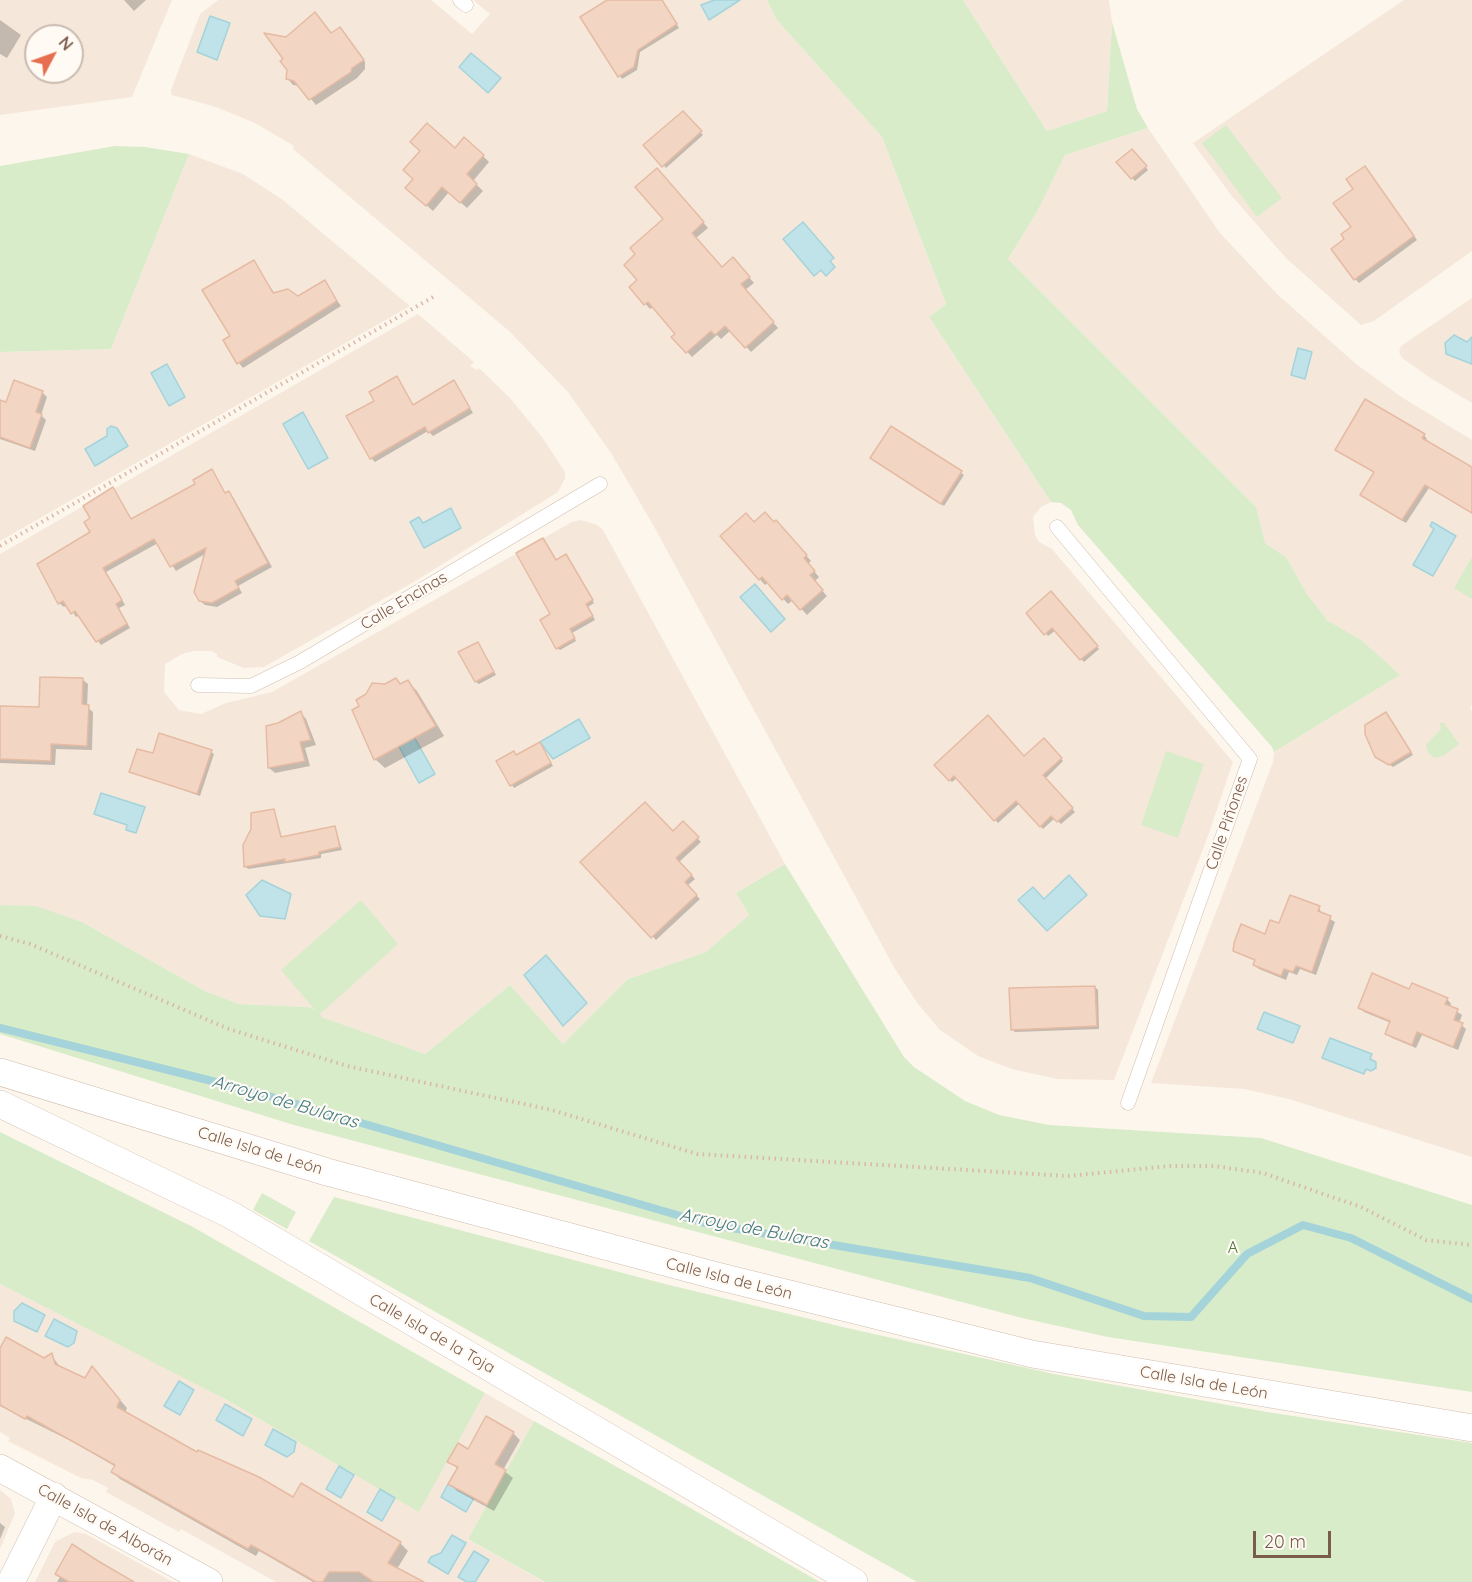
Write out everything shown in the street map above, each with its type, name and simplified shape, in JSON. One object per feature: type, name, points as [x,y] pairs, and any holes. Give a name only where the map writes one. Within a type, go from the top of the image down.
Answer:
[{"type":"street","name":"Calle Isla de León","points":[[0,1072],[327,1172],[717,1276],[1032,1354],[1472,1428]]},
{"type":"street","name":"Calle Isla de la Toja","points":[[0,1104],[231,1215],[854,1582]]},
{"type":"street","name":"Calle Isla de Alborán","points":[[0,1468],[209,1582]]},
{"type":"street","points":[[11,1582],[54,1496]]},
{"type":"lane","name":"Calle Encinas","points":[[198,684],[251,686],[300,662],[600,484]]},
{"type":"lane","name":"Calle Piñones","points":[[1057,527],[1250,759],[1128,1103]]},
{"type":"path","points":[[0,546],[435,296]]},
{"type":"path","points":[[0,936],[30,944],[229,1029],[346,1066],[552,1110],[697,1154],[1068,1176],[1170,1166],[1214,1166],[1274,1176],[1361,1207],[1426,1240],[1472,1245]]},
{"type":"shaded area","points":[[0,0],[172,0],[132,97],[0,115]]},
{"type":"shaded area","points":[[218,0],[431,0],[472,34],[490,14],[473,0],[767,0],[776,19],[882,137],[946,304],[929,317],[1051,502],[1041,507],[1033,517],[1035,535],[1039,542],[1052,549],[1233,762],[1208,836],[1114,1080],[1057,1079],[1012,1069],[978,1056],[940,1030],[918,1004],[895,969],[652,523],[611,453],[568,392],[509,331],[293,149],[294,146],[255,123],[216,107],[172,95],[171,90],[200,14]]},
{"type":"shaded area","points":[[963,0],[1109,0],[1112,22],[1107,111],[1047,131]]},
{"type":"shaded area","points":[[1404,0],[1472,0],[1472,251],[1374,321],[1361,325],[1286,258],[1231,195],[1193,143]]},
{"type":"shaded area","points":[[1148,128],[1220,233],[1277,294],[1356,364],[1403,398],[1472,440],[1472,705],[1470,708],[1472,712],[1472,1157],[1289,1099],[1244,1089],[1151,1083],[1273,762],[1274,752],[1400,675],[1328,621],[1307,594],[1286,557],[1265,543],[1256,507],[1008,259],[1037,212],[1065,155]]},
{"type":"shaded area","points":[[189,154],[243,174],[283,200],[410,306],[0,541],[0,352],[111,349]]},
{"type":"shaded area","points":[[1472,298],[1472,403],[1432,379],[1402,358],[1399,352],[1401,346]]},
{"type":"shaded area","points":[[418,314],[474,362],[470,366],[477,370],[479,368],[510,398],[542,437],[565,472],[565,478],[558,492],[417,580],[264,667],[244,668],[217,657],[217,654],[211,651],[182,654],[165,664],[164,692],[179,710],[201,714],[226,703],[272,692],[572,522],[581,520],[597,525],[603,530],[785,864],[736,893],[749,915],[706,952],[628,979],[563,1044],[510,985],[425,1054],[322,1017],[308,1007],[239,1004],[205,991],[82,922],[36,907],[0,905],[0,554]]},
{"type":"shaded area","points":[[0,1284],[209,1390],[419,1511],[485,1393],[534,1421],[468,1539],[544,1582],[276,1582],[181,1529],[179,1532],[106,1492],[108,1488],[93,1480],[81,1478],[8,1441],[10,1438],[0,1432]]},
{"type":"shaded area","points":[[0,1490],[11,1499],[15,1513],[0,1549]]},
{"type":"shaded area","points":[[74,1532],[86,1534],[173,1582],[35,1582],[55,1542]]},
{"type":"green space","points":[[767,0],[963,0],[1047,131],[1107,111],[1112,22],[1137,109],[1148,128],[1065,155],[1037,212],[1008,259],[1256,507],[1265,543],[1286,557],[1307,594],[1328,621],[1361,640],[1400,675],[1274,752],[1078,525],[1071,510],[1061,503],[1051,502],[929,317],[946,304],[882,137],[776,19]]},
{"type":"green space","points":[[1226,125],[1282,198],[1257,217],[1202,143]]},
{"type":"green space","points":[[115,146],[145,147],[189,154],[111,349],[0,352],[0,166]]},
{"type":"green space","points":[[1472,557],[1472,599],[1454,588]]},
{"type":"green space","points":[[1440,723],[1444,723],[1459,744],[1443,756],[1435,758],[1428,753],[1426,745],[1441,729]]},
{"type":"green space","points":[[1166,751],[1204,764],[1178,838],[1141,825]]},
{"type":"green space","name":"A","points":[[785,864],[904,1057],[914,1067],[965,1101],[999,1115],[1049,1125],[1261,1138],[1472,1205],[1472,1392],[1108,1337],[1022,1318],[294,1125],[0,1034],[0,905],[36,906],[82,922],[205,991],[239,1004],[308,1007],[315,1010],[281,970],[361,900],[398,944],[320,1014],[322,1017],[425,1054],[510,985],[563,1044],[628,979],[706,952],[749,915],[736,893]]},
{"type":"green space","points":[[0,1132],[191,1226],[485,1393],[419,1512],[225,1399],[0,1284]]},
{"type":"green space","points":[[262,1193],[296,1212],[287,1229],[253,1210]]},
{"type":"green space","points":[[334,1197],[661,1283],[847,1328],[1054,1374],[1267,1412],[1472,1443],[1472,1582],[917,1582],[309,1241]]},
{"type":"green space","points":[[534,1421],[820,1582],[545,1582],[468,1539]]},
{"type":"water","points":[[714,0],[740,0],[709,20],[701,5]]},
{"type":"water","points":[[210,16],[230,23],[217,60],[197,52]]},
{"type":"water","points":[[471,53],[501,78],[488,93],[459,67]]},
{"type":"water","points":[[803,222],[834,258],[830,261],[835,267],[826,276],[821,270],[814,276],[783,239]]},
{"type":"water","points":[[1454,335],[1467,342],[1472,337],[1472,364],[1446,354],[1445,343]]},
{"type":"water","points":[[1298,348],[1312,352],[1305,379],[1291,375]]},
{"type":"water","points":[[167,364],[185,397],[169,406],[151,373]]},
{"type":"water","points":[[303,412],[328,458],[308,469],[283,424]]},
{"type":"water","points":[[111,426],[117,428],[128,446],[95,466],[85,449],[107,436],[107,429]]},
{"type":"water","points":[[451,508],[461,528],[424,548],[410,522],[419,517],[423,523]]},
{"type":"water","points":[[1432,522],[1456,536],[1433,576],[1413,565],[1434,529],[1430,526]]},
{"type":"water","points":[[755,584],[785,619],[771,632],[740,597]]},
{"type":"water","points":[[579,719],[590,738],[553,759],[540,742]]},
{"type":"water","points":[[408,726],[435,774],[419,783],[392,734]]},
{"type":"water","points":[[101,793],[145,807],[136,833],[126,830],[127,825],[94,814]]},
{"type":"water","points":[[1069,875],[1087,895],[1047,931],[1018,900],[1033,887],[1044,899]]},
{"type":"water","points":[[262,880],[291,894],[285,919],[260,916],[246,895]]},
{"type":"water","points":[[546,955],[587,1003],[563,1026],[524,975]]},
{"type":"water","points":[[1264,1012],[1300,1026],[1293,1043],[1257,1029]]},
{"type":"water","points":[[1330,1038],[1372,1054],[1370,1059],[1376,1062],[1376,1068],[1371,1071],[1366,1069],[1364,1074],[1322,1058]]},
{"type":"water","points":[[22,1303],[45,1315],[37,1332],[14,1321],[14,1311]]},
{"type":"water","points":[[54,1319],[77,1331],[74,1343],[68,1347],[45,1336]]},
{"type":"water","points":[[179,1381],[194,1390],[180,1415],[164,1406]]},
{"type":"water","points":[[225,1404],[252,1419],[243,1436],[216,1420]]},
{"type":"water","points":[[273,1429],[296,1442],[294,1452],[287,1457],[265,1445]]},
{"type":"water","points":[[339,1466],[354,1475],[341,1498],[326,1489]]},
{"type":"water","points":[[448,1484],[474,1498],[466,1512],[441,1497]]},
{"type":"water","points":[[380,1489],[395,1498],[382,1521],[367,1512]]},
{"type":"water","points":[[452,1535],[466,1543],[448,1574],[428,1562],[431,1557],[441,1553]]},
{"type":"water","points":[[474,1551],[489,1560],[475,1582],[467,1582],[458,1577]]},
{"type":"building","points":[[607,0],[662,0],[677,24],[638,50],[634,67],[618,77],[580,17]]},
{"type":"building","points":[[315,12],[331,33],[340,27],[364,60],[352,68],[351,72],[309,100],[294,81],[286,79],[287,70],[280,61],[283,59],[264,33],[286,37]]},
{"type":"building","points":[[683,111],[702,131],[662,167],[643,145]]},
{"type":"building","points":[[427,123],[455,148],[464,137],[484,155],[467,174],[477,184],[460,203],[442,187],[426,206],[405,188],[413,179],[403,170],[420,151],[410,142]]},
{"type":"building","points":[[1132,149],[1147,166],[1131,179],[1116,162]]},
{"type":"building","points":[[1365,166],[1414,236],[1354,280],[1331,249],[1344,239],[1341,234],[1351,227],[1333,203],[1353,189],[1346,179]]},
{"type":"building","points":[[657,168],[704,222],[692,233],[722,267],[733,257],[750,277],[741,284],[774,322],[745,348],[725,326],[715,335],[711,331],[686,353],[671,337],[675,334],[648,302],[644,305],[629,287],[637,280],[624,265],[635,254],[630,248],[663,219],[635,187]]},
{"type":"building","points":[[254,260],[273,293],[288,289],[298,296],[325,280],[337,301],[237,364],[223,340],[230,336],[202,290]]},
{"type":"building","points":[[397,376],[413,405],[454,380],[470,408],[428,433],[425,427],[370,459],[346,416],[374,401],[369,392]]},
{"type":"building","points":[[14,380],[43,391],[36,412],[42,414],[30,448],[0,437],[0,400],[6,402]]},
{"type":"building","points":[[1365,399],[1425,434],[1422,438],[1472,467],[1472,513],[1425,485],[1402,520],[1360,495],[1374,472],[1335,450]]},
{"type":"building","points":[[891,426],[962,471],[941,504],[870,458]]},
{"type":"building","points":[[212,469],[225,493],[229,491],[268,563],[235,581],[239,588],[212,603],[199,601],[194,592],[206,548],[170,567],[154,539],[103,568],[122,600],[116,604],[127,624],[96,642],[75,611],[71,614],[63,601],[58,604],[37,564],[90,532],[84,522],[90,518],[83,506],[113,487],[131,519],[195,484],[193,480]]},
{"type":"building","points":[[765,512],[774,522],[776,520],[807,555],[804,558],[815,571],[810,575],[823,590],[800,610],[787,595],[782,600],[762,577],[759,580],[720,536],[746,513],[754,522]]},
{"type":"building","points":[[543,538],[556,560],[566,554],[593,600],[586,604],[593,616],[570,629],[575,638],[556,649],[540,620],[550,614],[516,553]]},
{"type":"building","points":[[1051,591],[1098,646],[1080,660],[1052,628],[1044,635],[1026,613]]},
{"type":"building","points":[[478,642],[494,672],[475,682],[458,652]]},
{"type":"building","points":[[40,677],[83,678],[82,704],[89,705],[87,746],[51,744],[51,761],[0,759],[0,706],[39,707]]},
{"type":"building","points":[[396,678],[400,684],[408,680],[436,726],[374,760],[352,710],[359,706],[356,700],[366,694],[372,683],[385,684]]},
{"type":"building","points":[[301,711],[311,740],[300,742],[305,761],[268,768],[266,726],[278,723]]},
{"type":"building","points":[[1386,712],[1411,752],[1389,765],[1375,757],[1365,734],[1365,725]]},
{"type":"building","points":[[988,715],[1024,756],[1044,738],[1062,758],[1043,775],[1073,808],[1057,822],[1051,816],[1040,827],[1016,801],[994,821],[954,776],[949,781],[934,765]]},
{"type":"building","points":[[159,733],[212,750],[197,794],[129,772],[137,749],[153,753]]},
{"type":"building","points":[[540,742],[551,763],[510,786],[496,761],[514,751],[516,755]]},
{"type":"building","points":[[645,802],[673,831],[683,821],[699,837],[676,858],[692,875],[685,882],[697,895],[651,938],[580,862]]},
{"type":"building","points":[[274,809],[281,837],[335,826],[340,847],[319,852],[319,855],[244,867],[243,845],[251,829],[251,813]]},
{"type":"building","points":[[1290,895],[1320,906],[1318,911],[1331,916],[1312,972],[1296,966],[1293,972],[1284,969],[1281,976],[1253,965],[1255,960],[1233,951],[1241,924],[1265,934],[1270,920],[1279,923]]},
{"type":"building","points":[[1372,973],[1409,989],[1412,983],[1448,998],[1445,1004],[1458,1009],[1454,1020],[1463,1023],[1453,1047],[1417,1032],[1412,1045],[1385,1034],[1390,1021],[1358,1008]]},
{"type":"building","points":[[1095,986],[1097,1026],[1011,1030],[1009,988]]},
{"type":"building","points":[[6,1337],[44,1358],[52,1353],[55,1364],[85,1378],[92,1366],[120,1400],[117,1407],[197,1452],[198,1450],[259,1477],[293,1497],[301,1483],[401,1542],[388,1563],[424,1582],[374,1582],[359,1572],[329,1572],[323,1582],[316,1582],[251,1545],[248,1549],[111,1472],[115,1465],[27,1416],[25,1419],[0,1405],[0,1348]]},
{"type":"building","points":[[486,1416],[514,1432],[495,1464],[506,1470],[487,1505],[448,1484],[458,1467],[447,1462],[458,1443],[468,1449]]},
{"type":"building","points":[[72,1544],[134,1582],[69,1582],[55,1574]]},
{"type":"waterway","name":"Arroyo de Bularas","points":[[0,1028],[248,1090],[708,1224],[1030,1278],[1144,1316],[1191,1317],[1247,1254],[1303,1225],[1351,1238],[1472,1299]]}]
